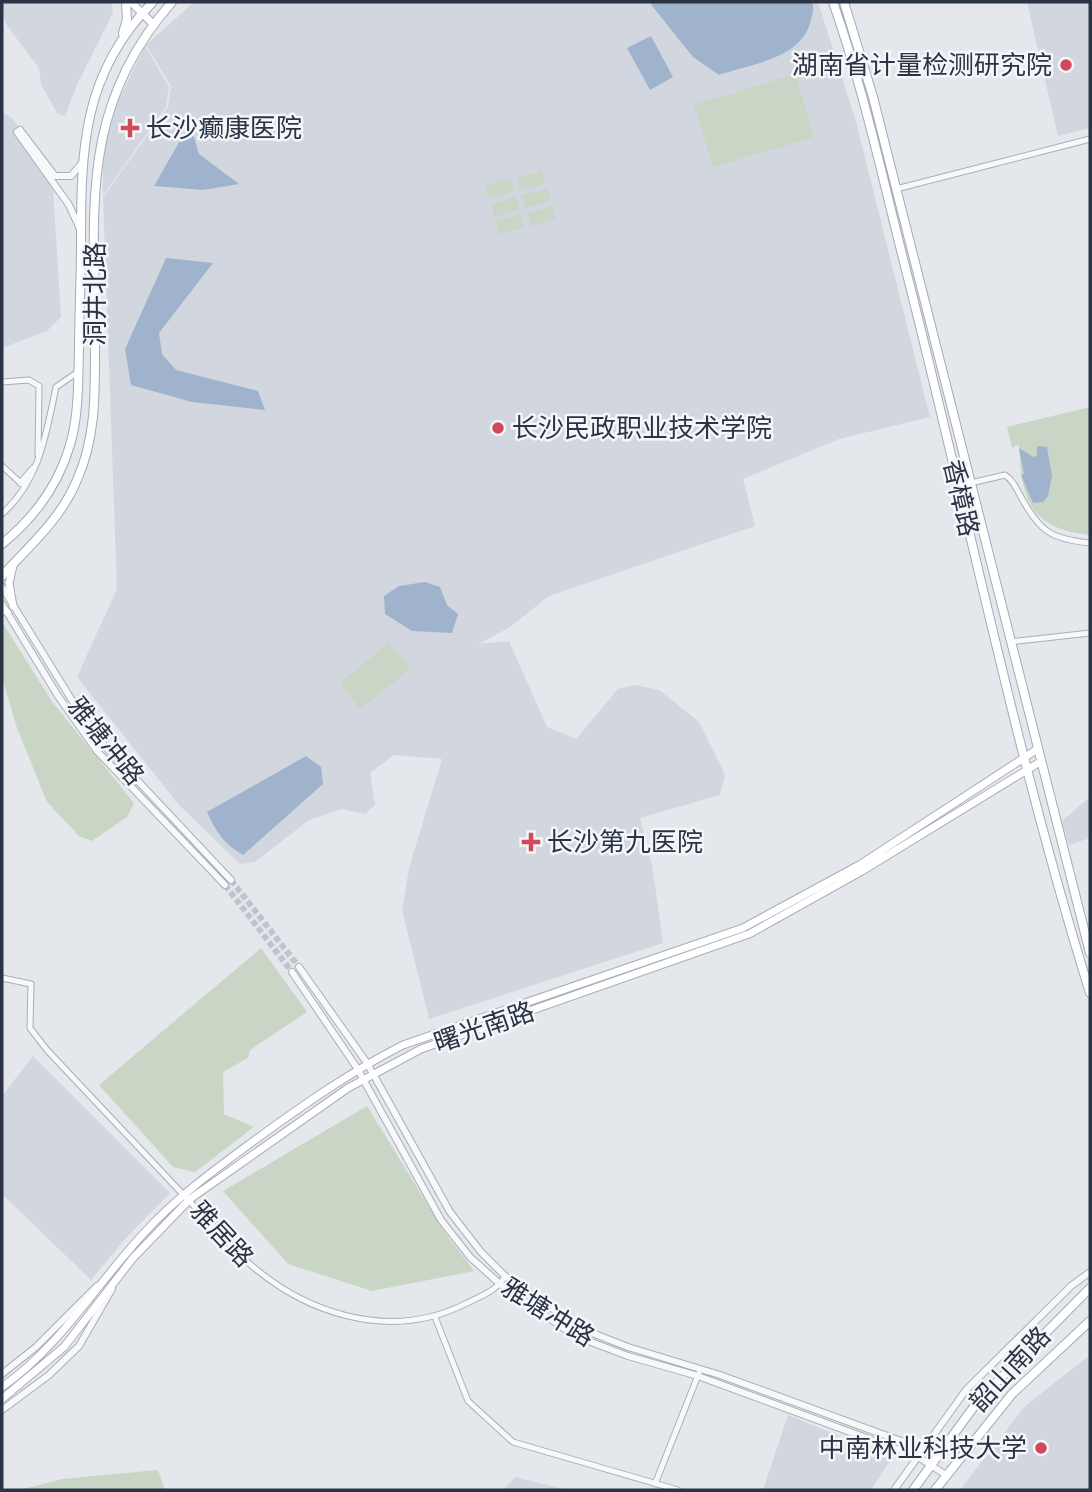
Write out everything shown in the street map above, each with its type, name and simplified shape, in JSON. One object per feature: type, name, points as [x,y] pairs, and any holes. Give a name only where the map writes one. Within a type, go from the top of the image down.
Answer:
[{"type":"main road","name":"洞井北路","points":[[2,544],[37,512],[65,460],[74,427],[78,372],[82,163],[97,89],[120,41],[150,2]]},
{"type":"main road","points":[[150,2],[161,15]]},
{"type":"main road","name":"洞井北路","points":[[2,574],[64,505],[77,482],[90,443],[94,399],[98,162],[112,97],[133,53],[172,2]]},
{"type":"main road","name":"香樟路","points":[[833,2],[864,108],[1026,771],[1090,993]]},
{"type":"main road","name":"香樟路","points":[[844,2],[896,189],[1036,750],[1090,953]]},
{"type":"main road","points":[[120,41],[130,4],[153,24]]},
{"type":"main road","points":[[13,606],[9,583],[14,562]]},
{"type":"main road","name":"曙光南路","points":[[2,1387],[34,1362],[148,1229],[187,1196],[358,1068],[402,1045],[743,928],[861,864],[1036,750]]},
{"type":"main road","name":"曙光南路","points":[[2,1399],[64,1347],[133,1258],[187,1196],[364,1080],[421,1049],[749,934],[862,871],[1040,762]]},
{"type":"main road","name":"韶山南路","points":[[913,1490],[929,1465],[992,1385],[1090,1288]]},
{"type":"main road","name":"韶山南路","points":[[935,1490],[1012,1394],[1090,1321]]},
{"type":"street","points":[[81,234],[69,205],[17,132],[20,130],[55,177],[71,176],[82,163]]},
{"type":"street","points":[[896,189],[1090,139]]},
{"type":"street","points":[[2,514],[40,458],[56,387],[78,372]]},
{"type":"street","points":[[2,382],[29,380],[39,386],[38,456],[23,485]]},
{"type":"street","points":[[2,466],[23,485]]},
{"type":"street","points":[[958,486],[1004,475],[1015,484],[1030,513],[1046,533],[1090,543]]},
{"type":"street","name":"雅塘冲路","points":[[2,587],[78,710],[104,745],[231,880]]},
{"type":"street","name":"雅塘冲路","points":[[3,609],[97,751],[225,885]]},
{"type":"street","points":[[1009,642],[1090,635]]},
{"type":"street","name":"雅塘冲路","points":[[299,967],[374,1074],[450,1212],[481,1252],[505,1276],[582,1329],[923,1449]]},
{"type":"street","name":"雅塘冲路","points":[[292,972],[358,1068],[441,1220],[470,1256],[501,1284],[575,1336],[628,1356],[699,1372],[918,1457],[946,1475]]},
{"type":"street","name":"雅居路","points":[[2,978],[31,984],[30,1028],[271,1284],[308,1305],[357,1319],[383,1321],[435,1317],[501,1284]]},
{"type":"street","points":[[894,1490],[961,1397],[991,1363],[1090,1272]]},
{"type":"street","points":[[501,1284],[505,1276]]},
{"type":"street","points":[[2,1374],[36,1347],[106,1278]]},
{"type":"street","points":[[2,1410],[49,1376],[79,1346],[114,1285]]},
{"type":"street","points":[[435,1317],[468,1401],[513,1442],[678,1490]]},
{"type":"street","points":[[655,1484],[699,1372]]},
{"type":"shaded area","points":[[2,2],[111,2],[113,13],[76,87],[65,116],[57,113],[41,84],[39,68],[8,27],[2,15]]},
{"type":"shaded area","name":"长沙民政职业技术学院","points":[[194,2],[818,2],[857,125],[930,417],[839,439],[743,479],[755,526],[549,596],[510,627],[479,644],[509,641],[547,727],[576,739],[618,689],[635,685],[659,690],[699,722],[725,775],[720,795],[640,818],[652,865],[663,943],[429,1019],[402,911],[409,868],[442,759],[394,755],[370,773],[375,805],[365,814],[342,809],[309,820],[255,862],[240,864],[179,805],[77,677],[117,589],[103,197],[168,107],[171,86],[146,45]]},
{"type":"shaded area","name":"湖南省计量检测研究院","points":[[1027,2],[1090,2],[1090,128],[1058,136]]},
{"type":"shaded area","name":"长沙癫康医院","points":[[145,46],[169,87],[166,107],[103,195],[103,149],[117,103]]},
{"type":"shaded area","points":[[2,112],[12,118],[52,173],[61,317],[47,331],[2,348]]},
{"type":"shaded area","points":[[1090,797],[1090,838],[1069,845],[1062,821]]},
{"type":"shaded area","points":[[33,1056],[170,1193],[125,1239],[91,1280],[2,1194],[2,1096]]},
{"type":"shaded area","name":"中南林业科技大学","points":[[1090,1355],[1090,1490],[960,1490],[1025,1406]]},
{"type":"shaded area","points":[[788,1415],[892,1458],[871,1490],[763,1490]]},
{"type":"shaded area","points":[[515,1477],[568,1490],[503,1490]]},
{"type":"green space","points":[[795,74],[814,137],[713,167],[694,105]]},
{"type":"green space","points":[[542,171],[545,184],[520,190],[517,178]]},
{"type":"green space","points":[[511,178],[514,191],[489,198],[486,185]]},
{"type":"green space","points":[[547,189],[551,201],[526,208],[522,195]]},
{"type":"green space","points":[[516,197],[519,210],[494,217],[491,204]]},
{"type":"green space","points":[[552,206],[555,219],[531,226],[527,213]]},
{"type":"green space","points":[[521,214],[524,227],[499,234],[496,221]]},
{"type":"green space","points":[[1090,407],[1090,535],[1053,526],[1032,508],[1022,480],[1019,444],[1012,448],[1007,427]]},
{"type":"green space","points":[[2,622],[53,703],[134,803],[127,817],[92,841],[79,836],[47,802],[17,728],[2,677]]},
{"type":"green space","points":[[389,643],[410,669],[360,709],[340,683]]},
{"type":"green space","points":[[261,948],[307,1012],[250,1050],[248,1058],[223,1072],[224,1114],[254,1127],[195,1172],[173,1167],[99,1085]]},
{"type":"green space","points":[[367,1106],[445,1233],[474,1271],[372,1291],[288,1264],[223,1191]]},
{"type":"green space","points":[[158,1470],[165,1490],[20,1490],[62,1479]]},
{"type":"water","points":[[649,2],[812,2],[813,10],[810,23],[796,45],[772,58],[719,75],[693,57]]},
{"type":"water","points":[[651,36],[673,77],[650,90],[627,48]]},
{"type":"water","points":[[190,123],[199,154],[239,184],[203,190],[154,186]]},
{"type":"water","points":[[166,258],[213,263],[159,333],[162,354],[176,370],[258,391],[265,410],[192,402],[131,385],[125,349]]},
{"type":"water","points":[[1037,446],[1047,447],[1052,476],[1048,496],[1043,502],[1033,503],[1021,475],[1024,474],[1019,448],[1033,457],[1037,455]]},
{"type":"water","points":[[425,582],[440,587],[447,605],[458,614],[452,633],[412,631],[385,614],[384,596],[399,586]]},
{"type":"water","points":[[306,756],[321,767],[323,784],[243,855],[231,847],[217,831],[207,812]]},
{"type":"tunnel","points":[[231,880],[299,967]]},
{"type":"tunnel","points":[[225,885],[292,972]]},
{"type":"place","name":"湖南省计量检测研究院","points":[[1066,65]]},
{"type":"place","name":"长沙癫康医院","points":[[130,128]]},
{"type":"place","name":"长沙民政职业技术学院","points":[[498,428]]},
{"type":"place","name":"长沙第九医院","points":[[531,842]]},
{"type":"place","name":"中南林业科技大学","points":[[1041,1448]]}]
